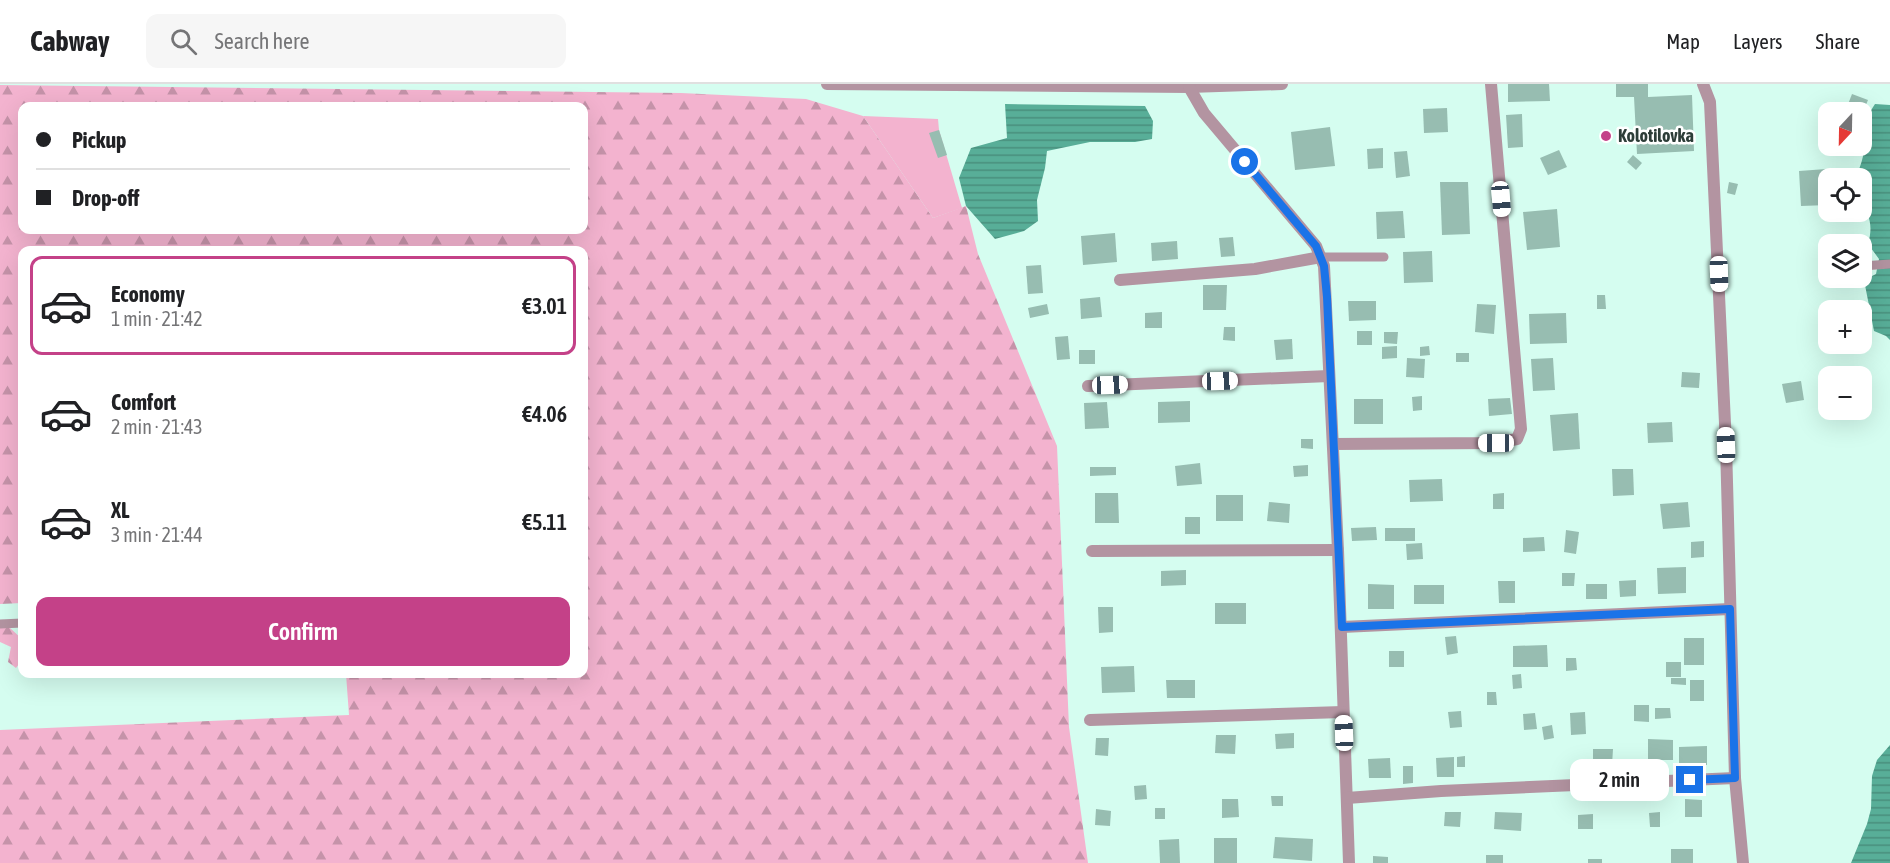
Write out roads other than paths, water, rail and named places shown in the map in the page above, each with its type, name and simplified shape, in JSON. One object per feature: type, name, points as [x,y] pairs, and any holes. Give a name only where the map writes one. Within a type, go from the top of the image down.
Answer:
[{"type":"street","points":[[827,84],[1189,87],[1282,84]]},
{"type":"street","points":[[1333,444],[1496,443],[1517,439],[1521,429],[1491,84]]},
{"type":"street","points":[[1703,84],[1710,102],[1719,274],[1735,778],[1743,863]]},
{"type":"street","points":[[1189,87],[1204,113],[1316,246],[1324,266],[1342,627],[1349,863]]},
{"type":"street","points":[[1120,280],[1255,269],[1321,257]]},
{"type":"street","points":[[1088,386],[1329,376]]},
{"type":"street","points":[[1092,551],[1338,550]]},
{"type":"street","points":[[1342,627],[1730,609]]},
{"type":"street","points":[[1090,720],[1343,712]]},
{"type":"street","points":[[1347,798],[1441,791],[1735,778]]},
{"type":"lane","points":[[1321,257],[1384,257]]},
{"type":"lane","points":[[1872,265],[1890,264]]},
{"type":"lane","points":[[0,624],[18,623]]},
{"type":"place","name":"Kolotilovka","points":[[1606,136]]}]
